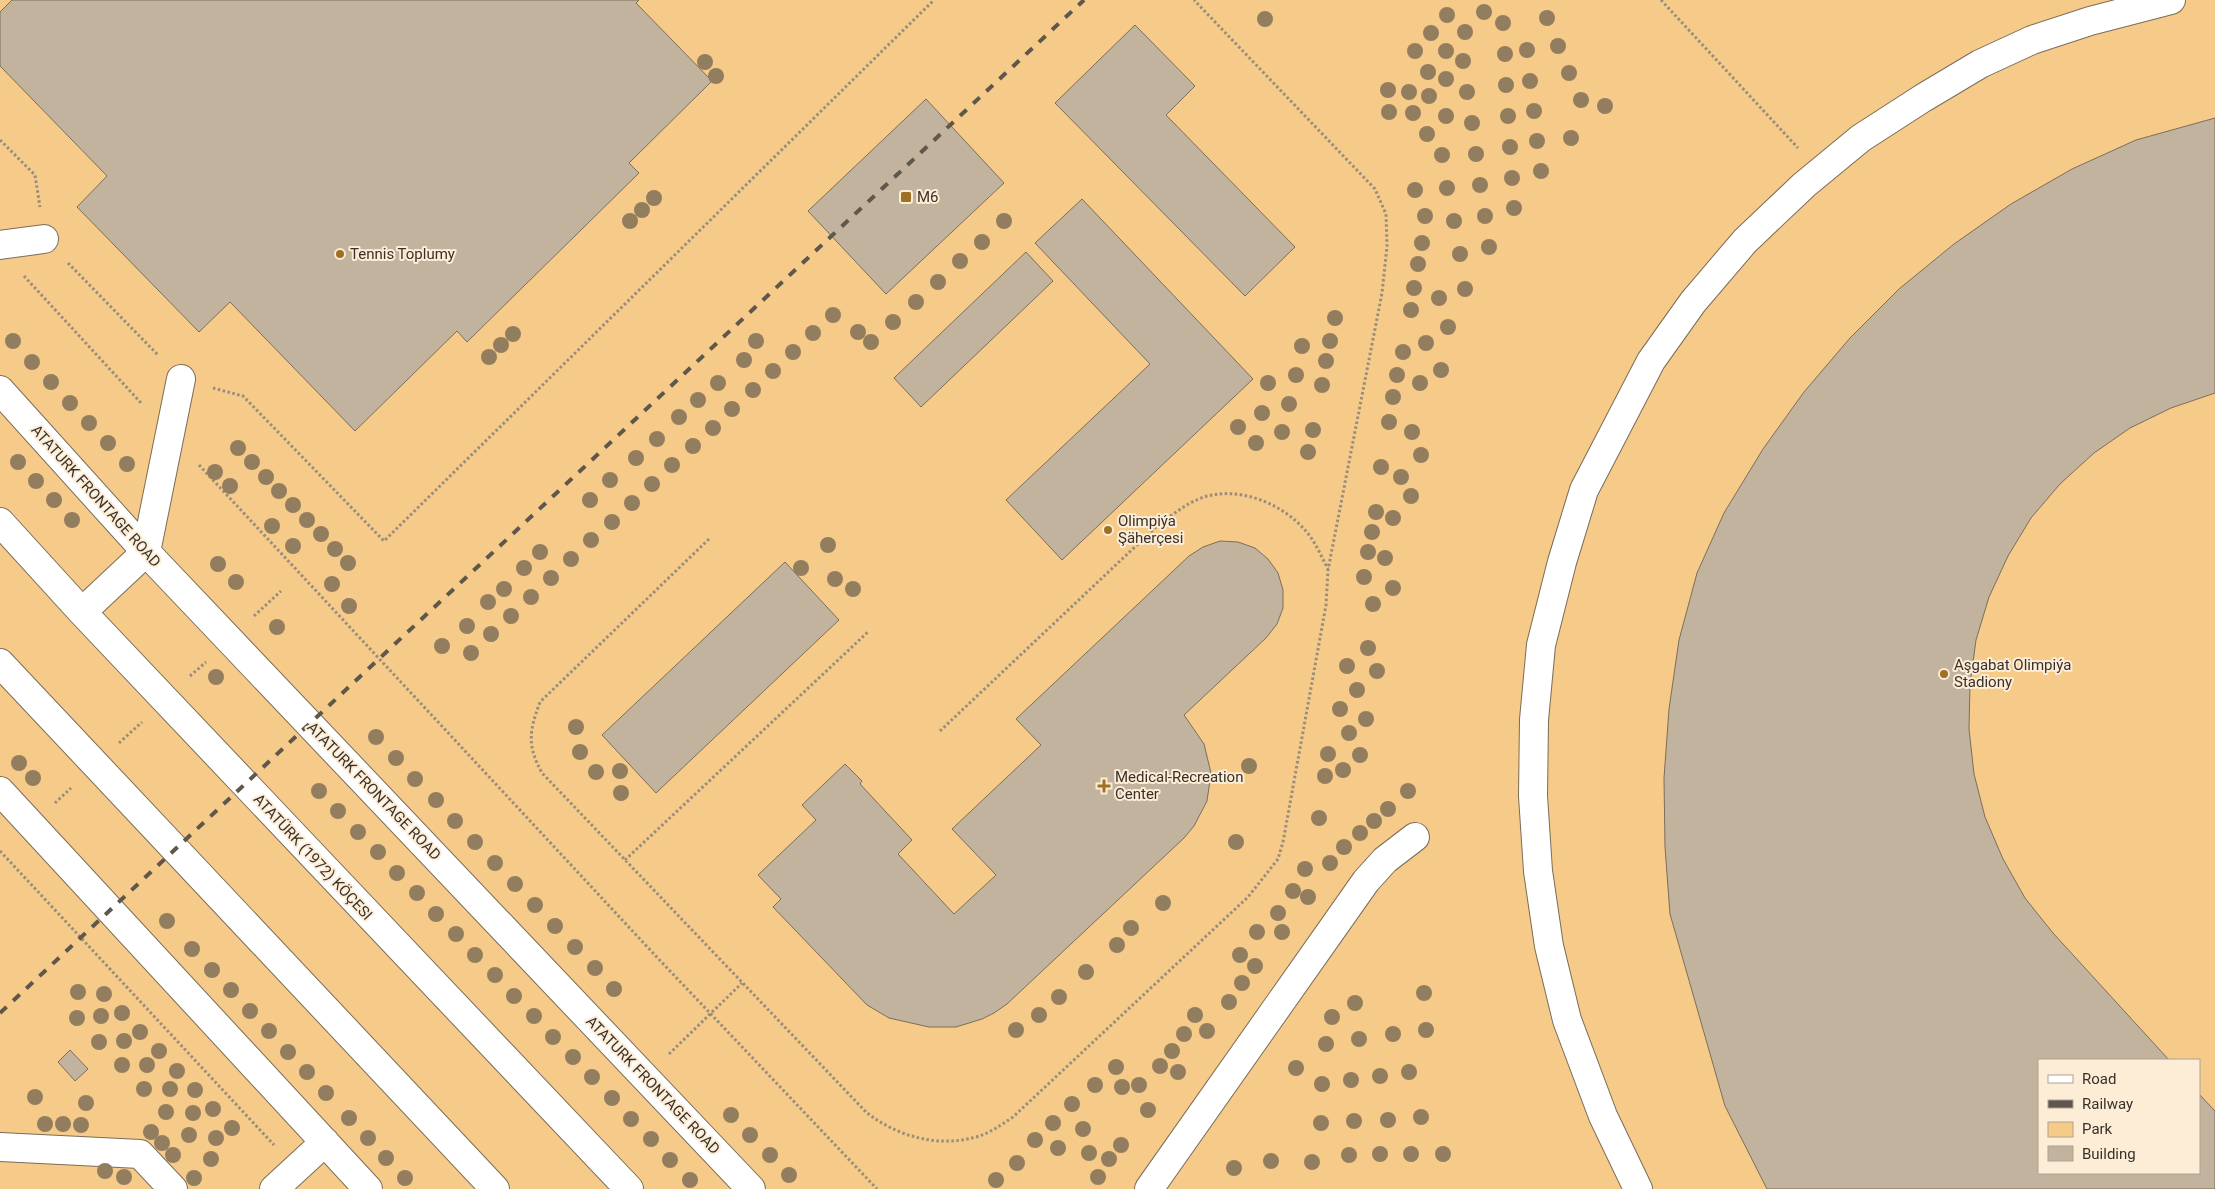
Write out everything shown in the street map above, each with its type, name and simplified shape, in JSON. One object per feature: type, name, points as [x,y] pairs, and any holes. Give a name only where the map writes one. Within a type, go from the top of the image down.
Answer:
[{"type":"main road","points":[[1638,1189],[1603,1116],[1566,1020],[1550,946],[1538,872],[1533,796],[1534,720],[1541,645],[1562,562],[1584,490],[1651,362],[1693,302],[1745,241],[1820,172],[1861,138],[1980,64],[2032,40],[2090,21],[2172,0]]},
{"type":"main road","points":[[0,244],[44,239]]},
{"type":"main road","points":[[82,612],[146,552],[181,379]]},
{"type":"main road","name":"ATATURK FRONTAGE ROAD","points":[[0,390],[146,552],[751,1189]]},
{"type":"main road","name":"ATATÜRK (1972) KÖÇESI","points":[[0,522],[82,612],[629,1189]]},
{"type":"main road","points":[[0,663],[495,1189]]},
{"type":"main road","points":[[0,791],[368,1189]]},
{"type":"main road","points":[[1148,1189],[1366,881],[1385,860],[1415,837]]},
{"type":"main road","points":[[274,1189],[325,1142]]},
{"type":"main road","points":[[0,1147],[140,1154],[173,1189]]},
{"type":"path","points":[[0,140],[36,175],[44,239],[181,379],[243,396],[384,541],[934,0]]},
{"type":"path","points":[[708,539],[552,688],[540,702],[532,723],[530,742],[534,757],[542,773],[866,1112],[894,1131],[937,1140],[956,1141],[977,1137],[993,1130],[1013,1117],[1248,897],[1278,859],[1288,823],[1326,605],[1328,570],[1382,294],[1387,246],[1386,214],[1376,189],[1194,0]]},
{"type":"path","points":[[1661,0],[1820,172]]},
{"type":"path","points":[[20,271],[711,1014],[877,1189]]},
{"type":"path","points":[[940,731],[1156,527],[1176,512],[1204,497],[1226,494],[1251,496],[1279,509],[1305,530],[1317,547],[1328,570]]},
{"type":"path","points":[[625,860],[869,631]]},
{"type":"path","points":[[0,851],[296,1168]]},
{"type":"path","points":[[645,1077],[742,982]]},
{"type":"green space","name":"Olimpiýa Şäherçesi","points":[[0,0],[2215,0],[2215,1189],[0,1189]]},
{"type":"building","name":"Tennis Toplumy","points":[[12,0],[639,0],[636,3],[712,81],[629,163],[639,173],[467,342],[457,331],[355,431],[230,302],[199,332],[77,207],[107,176],[0,66],[0,12]]},
{"type":"building","points":[[1135,25],[1195,86],[1166,115],[1295,247],[1245,296],[1055,103]]},
{"type":"building","name":"M6","points":[[926,99],[1004,183],[886,294],[808,211]]},
{"type":"building","name":"Aşgabat Olimpiýa Stadiony","points":[[2215,118],[2215,393],[2171,408],[2130,428],[2094,453],[2060,484],[2031,518],[2008,556],[1989,597],[1976,640],[1970,684],[1969,729],[1974,774],[1985,817],[2003,859],[2025,898],[2053,933],[2168,1059],[2038,1059],[2038,1174],[2200,1174],[2200,1095],[2215,1111],[2215,1189],[1767,1189],[1725,1106],[1670,914],[1665,847],[1664,778],[1669,709],[1679,640],[1697,573],[1724,513],[1763,449],[1804,392],[1850,338],[1899,289],[1954,244],[2011,204],[2072,169],[2136,140]]},
{"type":"building","points":[[1082,199],[1253,379],[1062,560],[1006,500],[1150,364],[1035,243]]},
{"type":"building","points":[[1026,252],[1053,281],[921,407],[894,378]]},
{"type":"building","name":"Medical-Recreation Center","points":[[1220,541],[1238,542],[1255,548],[1268,559],[1278,573],[1283,590],[1283,608],[1277,624],[1266,638],[1184,715],[1204,744],[1211,773],[1207,801],[1194,826],[1184,838],[1007,1004],[994,1013],[956,1027],[929,1027],[889,1018],[867,1005],[773,907],[781,899],[758,875],[816,820],[802,805],[845,764],[862,781],[860,784],[912,840],[898,854],[954,914],[996,875],[952,829],[1041,745],[1016,719],[1189,556],[1203,547]]},
{"type":"building","points":[[785,562],[839,620],[656,793],[602,735]]},
{"type":"building","points":[[70,1050],[88,1069],[75,1081],[58,1062]]},
{"type":"railway","points":[[0,1013],[1084,0]]},
{"type":"place","name":"M6","points":[[906,197]]},
{"type":"place","name":"Tennis Toplumy","points":[[340,254]]},
{"type":"place","name":"Olimpiýa Şäherçesi","points":[[1108,530]]},
{"type":"place","name":"Aşgabat Olimpiýa Stadiony","points":[[1944,674]]},
{"type":"place","name":"Medical-Recreation Center","points":[[1104,786]]}]
